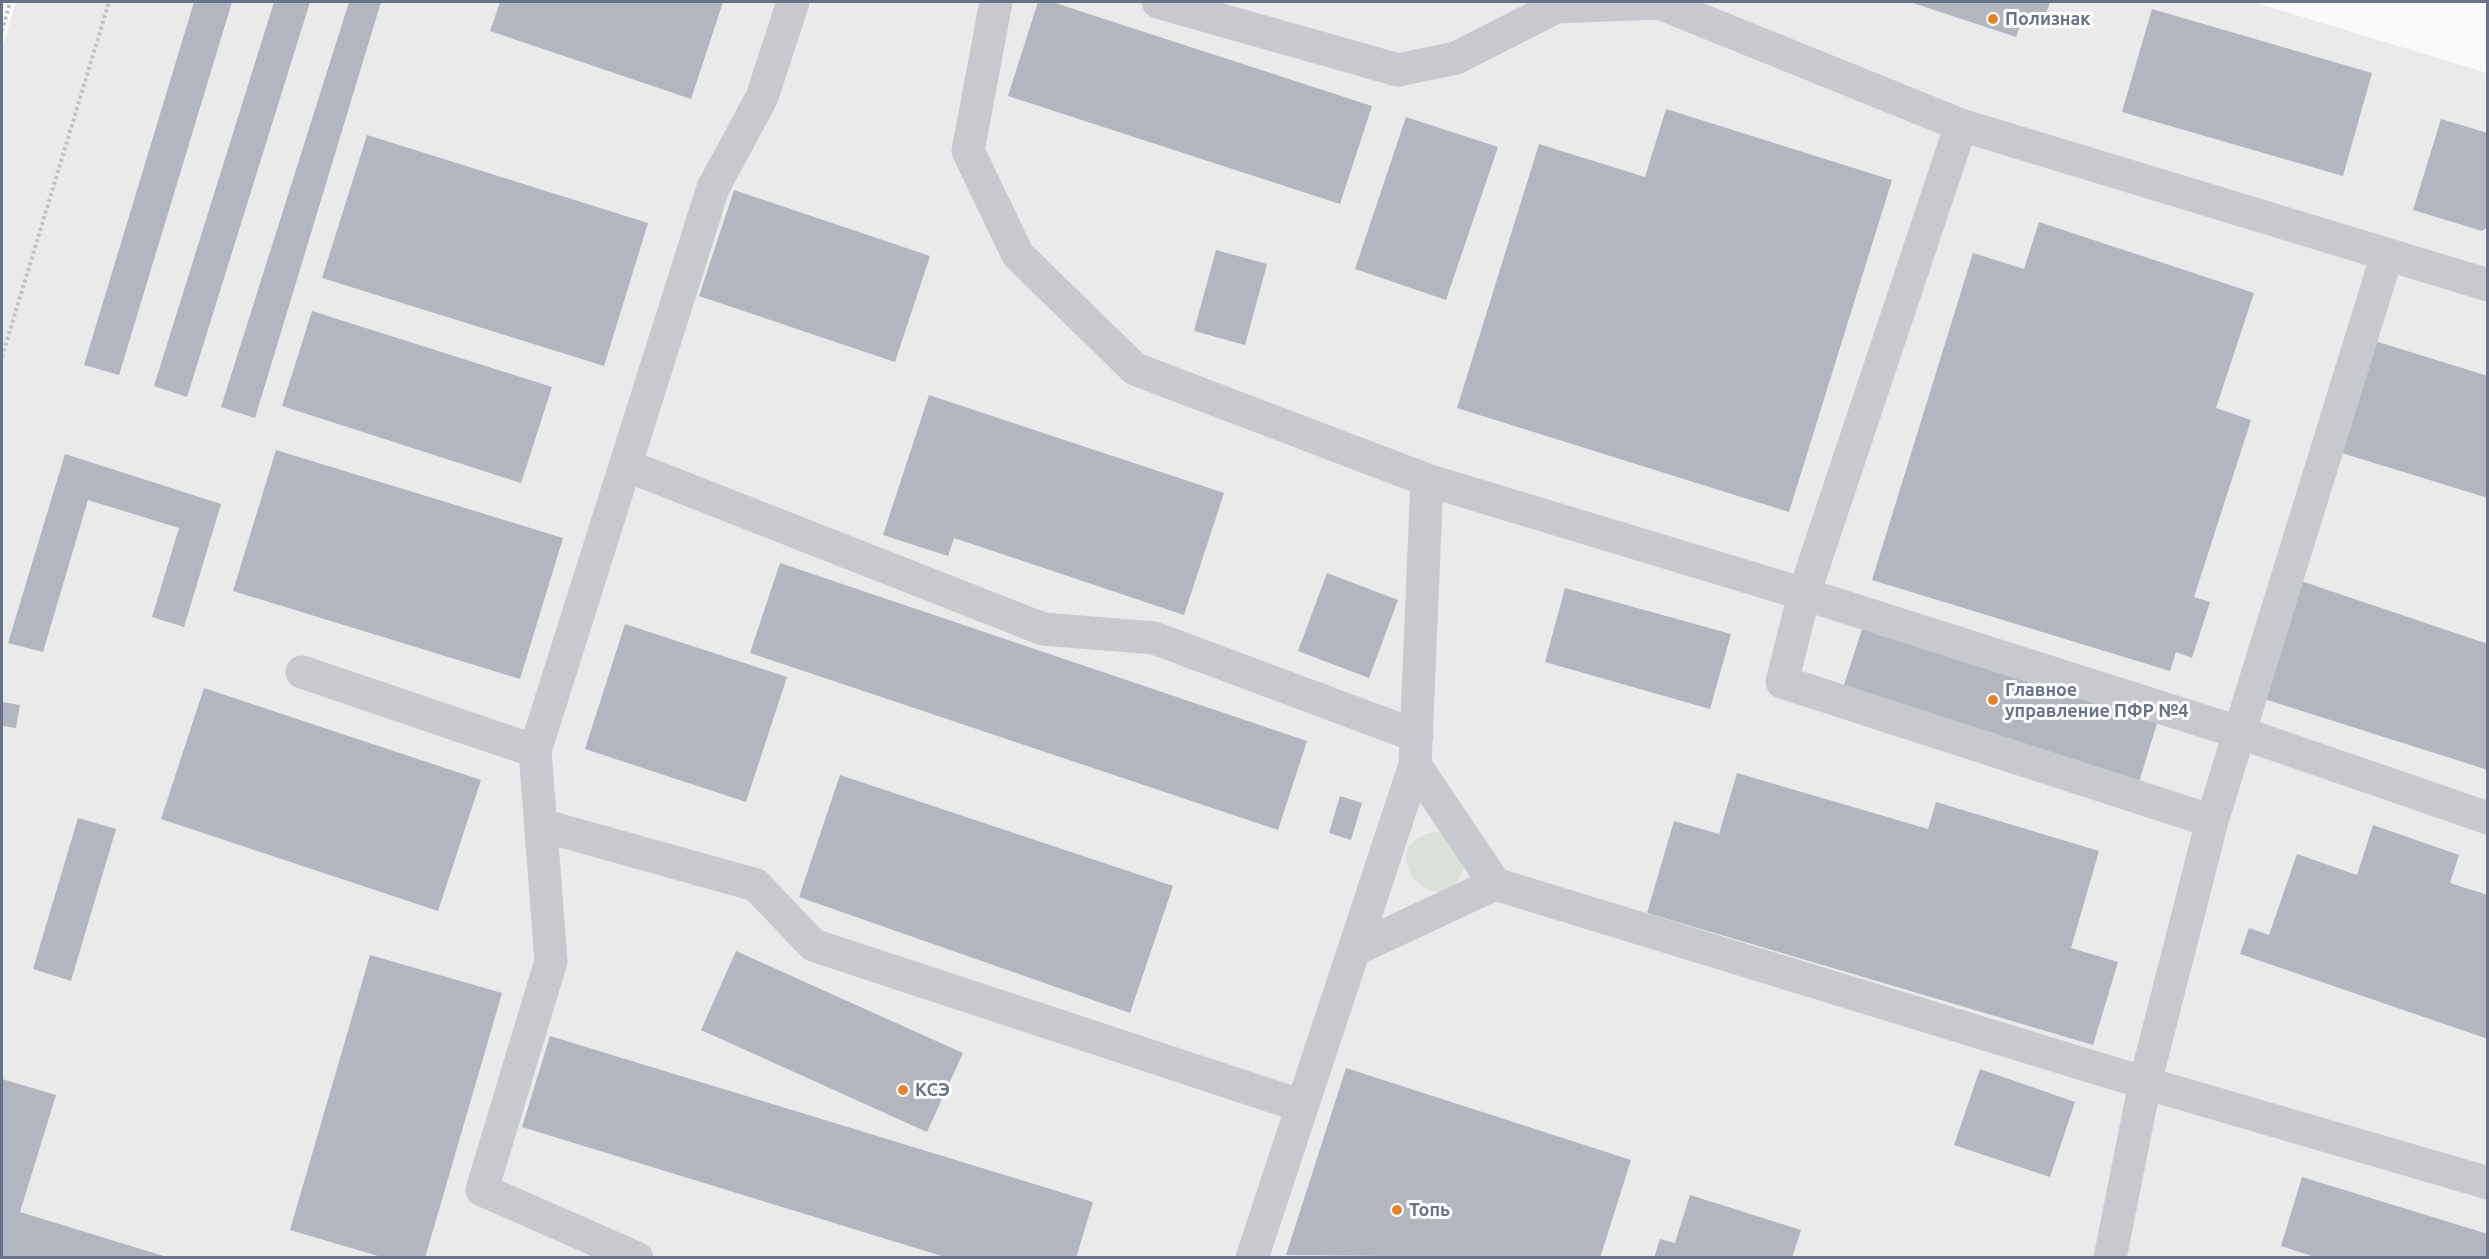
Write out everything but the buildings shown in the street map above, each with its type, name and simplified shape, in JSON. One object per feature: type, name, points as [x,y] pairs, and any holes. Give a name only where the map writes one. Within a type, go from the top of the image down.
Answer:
[{"type":"lane","points":[[637,1257],[482,1190],[551,961],[535,751],[628,466],[713,188],[762,97],[794,2]]},
{"type":"lane","points":[[996,2],[968,151],[1018,255],[1136,369],[1426,480],[1804,594],[2241,733],[2487,818]]},
{"type":"lane","points":[[1158,2],[1398,70],[1456,58],[1556,7],[1659,3],[1960,125],[2487,285]]},
{"type":"lane","points":[[1960,125],[1804,594],[1782,682],[2212,821]]},
{"type":"lane","points":[[2110,1257],[2145,1083],[2212,821],[2387,255]]},
{"type":"lane","points":[[628,466],[1043,629],[1154,638],[1416,750],[1496,884]]},
{"type":"lane","points":[[1252,1257],[1354,950],[1416,750],[1426,480]]},
{"type":"lane","points":[[302,672],[535,751]]},
{"type":"lane","points":[[541,825],[756,885],[813,945],[1302,1106]]},
{"type":"lane","points":[[1354,950],[1496,884],[2145,1083],[2487,1183]]},
{"type":"path","points":[[2,32],[10,2]]},
{"type":"path","points":[[2,357],[109,2]]},
{"type":"shaded area","points":[[16,2],[2253,2],[2487,73],[2487,1257],[2,1258],[2,48]]},
{"type":"shaded area","points":[[1436,832],[1445,834],[1465,863],[1455,884],[1442,891],[1428,889],[1416,880],[1408,867],[1407,852],[1415,840]]},
{"type":"place","name":"Полизнак","points":[[1993,19]]},
{"type":"place","name":"Главное управление ПФР №4","points":[[1993,700]]},
{"type":"place","name":"КСЭ","points":[[903,1090]]},
{"type":"place","name":"Топь","points":[[1397,1210]]}]
